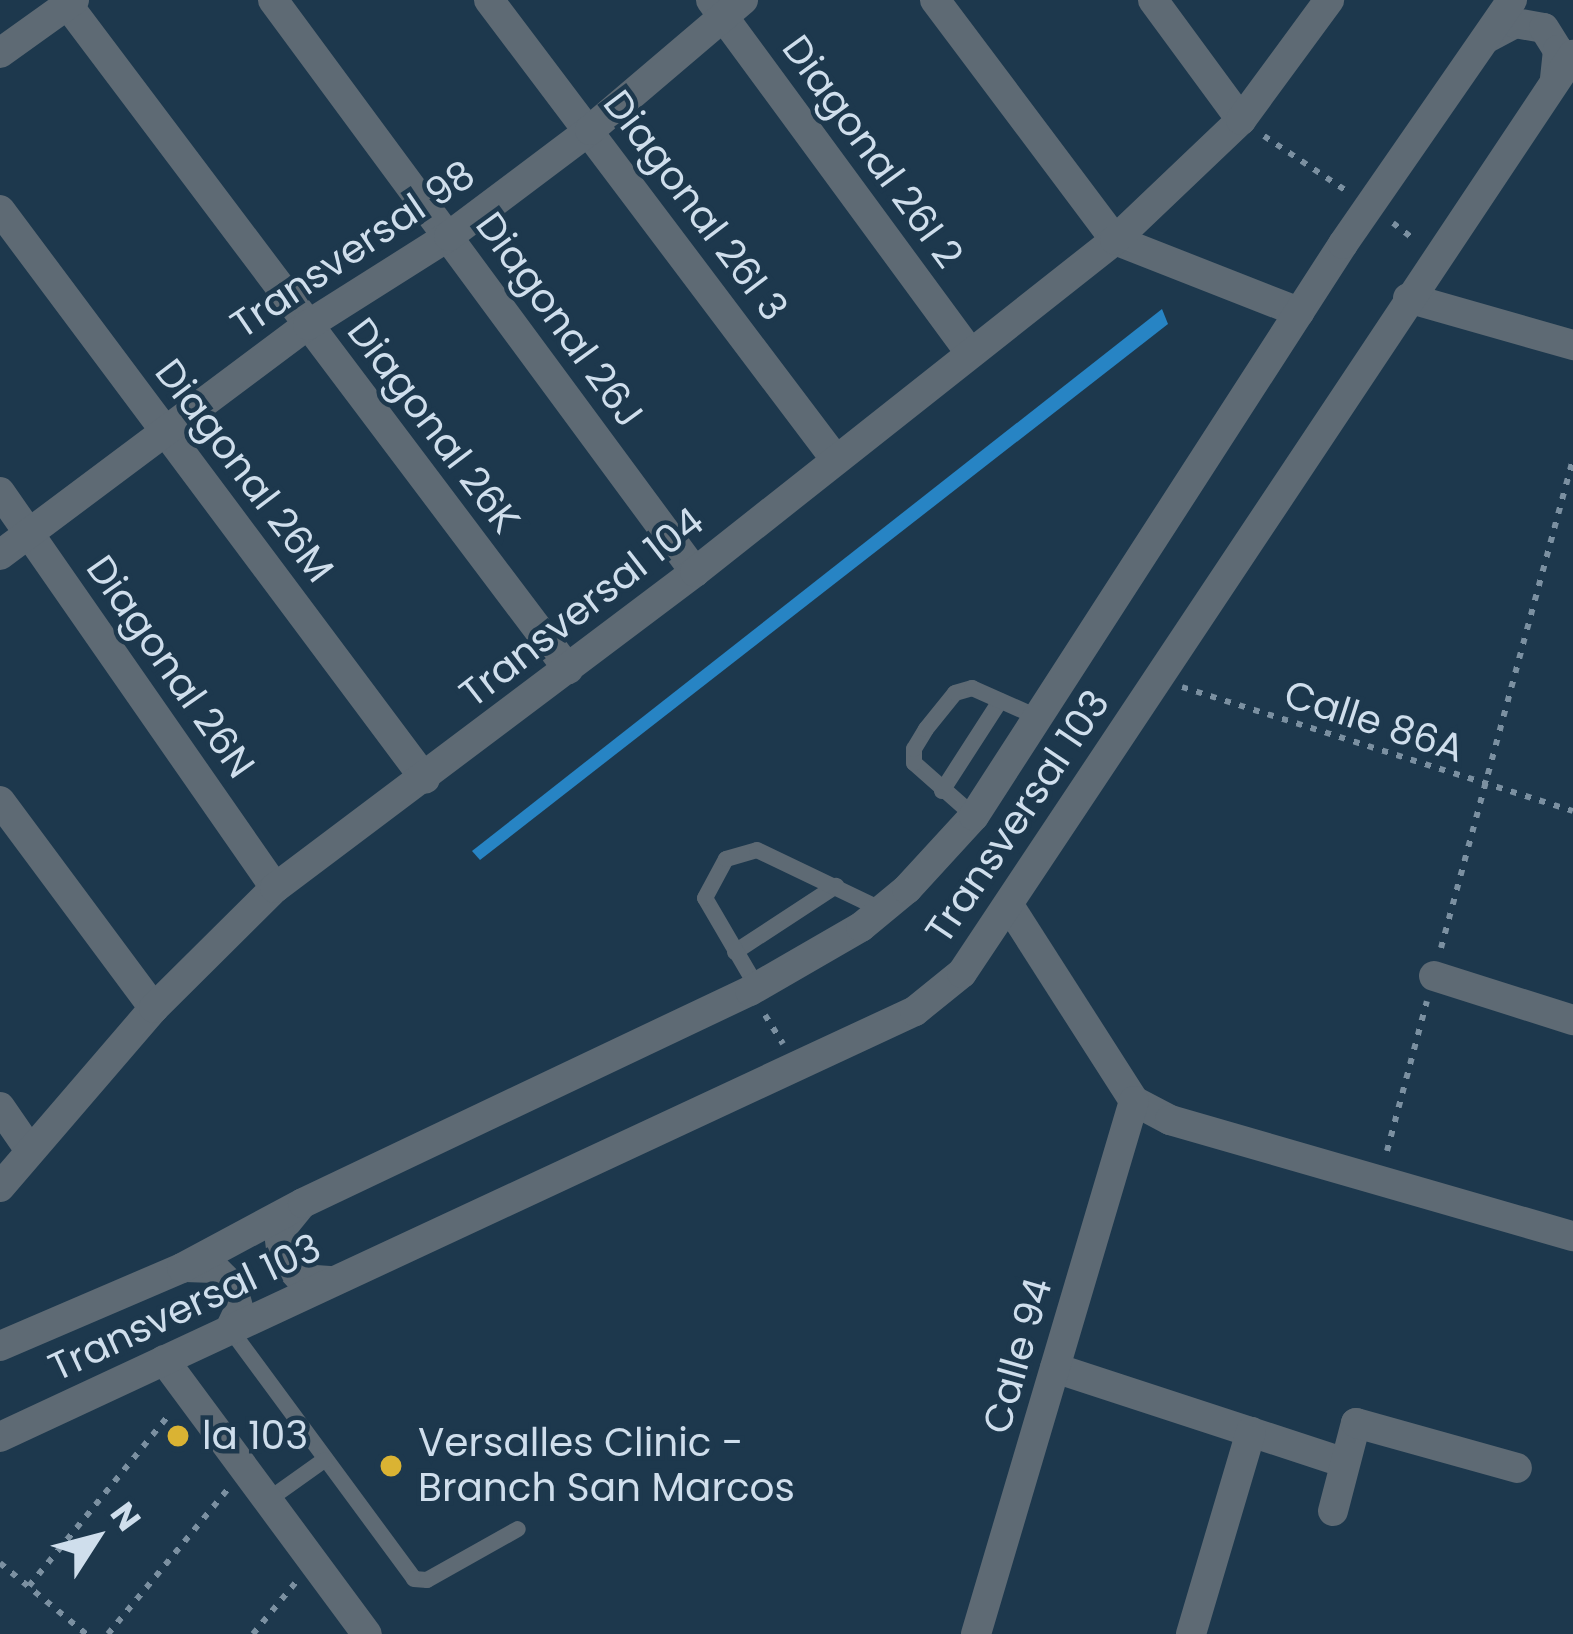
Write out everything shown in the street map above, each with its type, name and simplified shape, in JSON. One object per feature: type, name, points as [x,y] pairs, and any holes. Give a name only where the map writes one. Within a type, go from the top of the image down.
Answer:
[{"type":"street","name":"Diagonal 26J","points":[[273,0],[695,572]]},
{"type":"street","name":"Diagonal 26I 3","points":[[489,0],[836,460]]},
{"type":"street","points":[[935,0],[1115,240],[1299,312]]},
{"type":"street","points":[[1153,0],[1241,120]]},
{"type":"street","name":"Transversal 104","points":[[0,1187],[154,1008],[275,888],[695,572],[1115,240],[1241,120],[1329,0]]},
{"type":"street","name":"Transversal 103","points":[[0,1346],[182,1268],[303,1203],[754,989],[882,910],[974,816],[1299,312],[1512,0]]},
{"type":"street","points":[[0,53],[68,1]]},
{"type":"street","name":"Diagonal 26K","points":[[68,1],[568,669]]},
{"type":"street","name":"Transversal 98","points":[[0,555],[308,325],[449,236],[590,130],[725,5]]},
{"type":"street","name":"Diagonal 26I 2","points":[[725,5],[969,351]]},
{"type":"street","points":[[1485,39],[1515,22],[1544,28],[1558,50],[1552,86]]},
{"type":"street","name":"Transversal 103","points":[[2,1439],[916,1011],[962,973],[1573,55]]},
{"type":"street","name":"Diagonal 26M","points":[[0,210],[425,779]]},
{"type":"street","points":[[1408,298],[1573,345]]},
{"type":"street","name":"Diagonal 26N","points":[[0,492],[275,888]]},
{"type":"street","points":[[0,801],[154,1008]]},
{"type":"street","points":[[1010,907],[1134,1101],[1170,1120],[1573,1236]]},
{"type":"street","points":[[1434,976],[1573,1020]]},
{"type":"street","name":"Calle 94","points":[[976,1634],[1134,1101]]},
{"type":"street","points":[[0,1107],[29,1149]]},
{"type":"street","points":[[303,1203],[280,1232],[282,1258],[301,1279],[340,1279]]},
{"type":"street","points":[[182,1268],[214,1268],[232,1286],[239,1310],[230,1329]]},
{"type":"street","points":[[164,1360],[368,1634]]},
{"type":"street","points":[[1055,1368],[1343,1462]]},
{"type":"street","points":[[1333,1511],[1356,1423],[1517,1468]]},
{"type":"street","points":[[1191,1634],[1251,1432]]},
{"type":"lane","points":[[974,816],[914,763],[914,749],[926,729],[955,693],[973,688],[1037,717]]},
{"type":"lane","points":[[942,791],[1000,700]]},
{"type":"lane","points":[[754,989],[704,898],[725,860],[758,850],[882,910]]},
{"type":"lane","points":[[734,952],[836,886]]},
{"type":"lane","points":[[230,1329],[414,1579],[427,1580],[518,1529]]},
{"type":"lane","points":[[268,1500],[324,1460]]},
{"type":"path","points":[[1241,120],[1370,205],[1436,257]]},
{"type":"path","points":[[1379,1181],[1573,459]]},
{"type":"path","name":"Calle 86A","points":[[1158,680],[1485,787],[1573,811]]},
{"type":"path","points":[[754,989],[797,1067]]},
{"type":"path","points":[[29,1586],[188,1393]]},
{"type":"path","points":[[108,1634],[244,1468]]},
{"type":"path","points":[[254,1634],[313,1561]]},
{"type":"path","points":[[0,1563],[86,1634]]},
{"type":"water","points":[[1162,309],[1168,324],[480,860],[472,851]]},
{"type":"place","name":"la 103","points":[[178,1436]]},
{"type":"place","name":"Versalles Clinic - Branch San Marcos","points":[[391,1466]]}]
